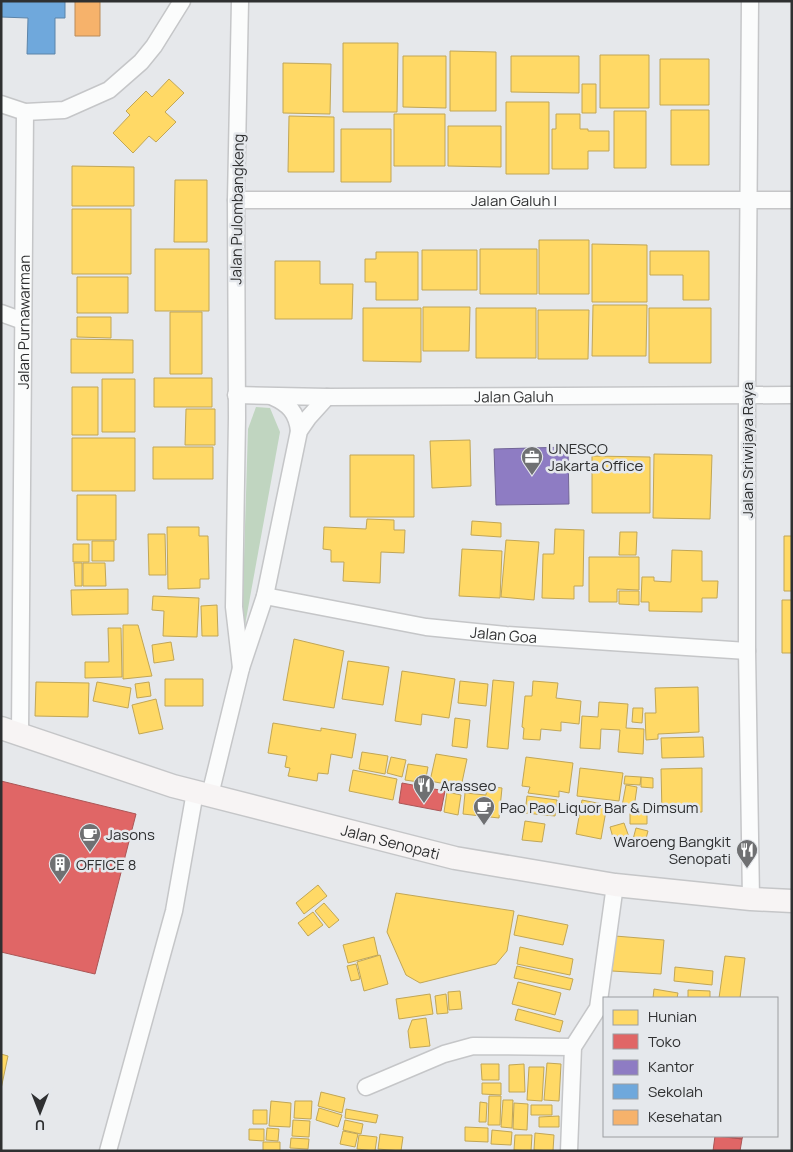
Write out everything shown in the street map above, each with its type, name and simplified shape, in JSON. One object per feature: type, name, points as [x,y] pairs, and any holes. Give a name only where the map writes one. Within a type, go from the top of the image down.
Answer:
[{"type":"main road","name":"Jalan Senopati","points":[[10,731],[142,776],[202,794],[455,858],[615,885],[752,899],[792,901]]},
{"type":"street","points":[[1,104],[25,112],[64,110],[109,90],[141,62],[154,46],[182,1]]},
{"type":"street","name":"Jalan Pulombangkeng","points":[[240,1],[236,200],[237,418],[234,607],[245,634]]},
{"type":"street","name":"Jalan Sriwijaya Raya","points":[[750,1],[747,651],[752,899]]},
{"type":"street","name":"Jalan Purnawarman","points":[[10,731],[23,321],[25,112]]},
{"type":"street","name":"Jalan Galuh I","points":[[236,200],[792,200]]},
{"type":"street","points":[[1,313],[23,321]]},
{"type":"street","name":"Jalan Galuh","points":[[236,395],[327,397],[792,396]]},
{"type":"street","points":[[237,418],[252,401],[273,396],[292,409],[298,419],[299,431]]},
{"type":"street","name":"Jalan Pulombangkeng","points":[[108,1151],[174,912],[202,794],[241,668],[245,634],[265,596],[299,431],[327,397]]},
{"type":"street","name":"Jalan Goa","points":[[265,596],[426,627],[506,635],[747,651]]},
{"type":"street","points":[[569,1151],[573,1047],[598,1008],[615,885]]},
{"type":"street","points":[[366,1087],[444,1054],[473,1046],[573,1047]]},
{"type":"green space","points":[[256,407],[270,408],[280,432],[245,625],[242,625],[248,429]]},
{"type":"building: Hunian","points":[[343,43],[398,43],[397,112],[343,112]]},
{"type":"building: Hunian","points":[[450,51],[496,52],[496,111],[450,111]]},
{"type":"building: Hunian","points":[[600,55],[649,55],[649,108],[600,108]]},
{"type":"building: Hunian","points":[[403,56],[446,56],[446,108],[403,107]]},
{"type":"building: Hunian","points":[[511,56],[579,56],[579,93],[511,92]]},
{"type":"building: Hunian","points":[[660,59],[709,59],[709,105],[660,105]]},
{"type":"building: Hunian","points":[[283,63],[331,64],[330,114],[283,113]]},
{"type":"building: Hunian","points":[[169,79],[184,93],[165,112],[176,122],[156,142],[149,136],[133,153],[113,133],[130,115],[126,111],[146,91],[152,97]]},
{"type":"building: Hunian","points":[[582,84],[596,84],[596,113],[582,113]]},
{"type":"building: Hunian","points":[[506,102],[549,102],[549,174],[506,174]]},
{"type":"building: Hunian","points":[[671,110],[709,110],[709,165],[671,165]]},
{"type":"building: Hunian","points":[[614,111],[646,111],[646,168],[614,168]]},
{"type":"building: Hunian","points":[[394,114],[445,114],[445,166],[394,166]]},
{"type":"building: Hunian","points":[[556,114],[580,114],[580,129],[609,131],[609,151],[588,151],[588,169],[552,169],[552,129],[556,129]]},
{"type":"building: Hunian","points":[[289,116],[334,117],[334,172],[288,172]]},
{"type":"building: Hunian","points":[[448,126],[501,126],[501,167],[448,166]]},
{"type":"building: Hunian","points":[[341,129],[391,129],[391,182],[341,182]]},
{"type":"building: Hunian","points":[[72,166],[134,167],[134,206],[72,206]]},
{"type":"building: Hunian","points":[[175,180],[207,180],[207,242],[174,242]]},
{"type":"building: Hunian","points":[[72,209],[131,209],[131,274],[72,274]]},
{"type":"building: Hunian","points":[[539,240],[589,240],[589,294],[539,294]]},
{"type":"building: Hunian","points":[[592,244],[647,245],[647,302],[592,302]]},
{"type":"building: Hunian","points":[[155,249],[209,249],[209,311],[155,311]]},
{"type":"building: Hunian","points":[[480,249],[537,249],[537,294],[480,294]]},
{"type":"building: Hunian","points":[[422,250],[477,250],[477,290],[422,290]]},
{"type":"building: Hunian","points":[[650,251],[709,251],[709,300],[683,300],[683,275],[650,275]]},
{"type":"building: Hunian","points":[[376,252],[418,252],[418,300],[376,300],[376,282],[365,282],[365,259],[376,259]]},
{"type":"building: Hunian","points":[[275,261],[320,261],[320,284],[353,284],[352,319],[275,319]]},
{"type":"building: Hunian","points":[[77,277],[128,277],[128,313],[77,313]]},
{"type":"building: Hunian","points":[[593,305],[647,305],[646,356],[592,356]]},
{"type":"building: Hunian","points":[[423,307],[470,307],[469,351],[423,351]]},
{"type":"building: Hunian","points":[[363,308],[421,308],[421,362],[363,361]]},
{"type":"building: Hunian","points":[[476,308],[536,308],[536,358],[476,358]]},
{"type":"building: Hunian","points":[[649,308],[711,308],[711,363],[649,363]]},
{"type":"building: Hunian","points":[[538,310],[589,310],[588,359],[538,359]]},
{"type":"building: Hunian","points":[[170,312],[202,312],[202,374],[170,374]]},
{"type":"building: Hunian","points":[[77,317],[111,317],[111,338],[77,337]]},
{"type":"building: Hunian","points":[[71,339],[133,340],[133,373],[71,373]]},
{"type":"building: Hunian","points":[[154,378],[212,378],[212,407],[154,407]]},
{"type":"building: Hunian","points":[[102,379],[135,379],[135,432],[102,432]]},
{"type":"building: Hunian","points":[[72,387],[98,387],[98,435],[72,435]]},
{"type":"building: Hunian","points":[[186,409],[215,409],[215,445],[185,445]]},
{"type":"building: Hunian","points":[[72,438],[135,438],[135,491],[72,491]]},
{"type":"building: Hunian","points":[[470,440],[471,486],[432,488],[430,441]]},
{"type":"building: Hunian","points":[[153,447],[213,447],[213,479],[153,479]]},
{"type":"building: Hunian","points":[[654,454],[712,455],[710,519],[653,518]]},
{"type":"building: Hunian","points":[[350,455],[414,455],[414,517],[350,517]]},
{"type":"building: Hunian","points":[[592,456],[650,457],[650,513],[592,513]]},
{"type":"building: Hunian","points":[[77,495],[116,495],[116,540],[77,540]]},
{"type":"building: Hunian","points":[[367,519],[394,520],[394,530],[405,530],[404,553],[381,552],[380,583],[343,581],[344,562],[331,562],[331,550],[323,549],[324,527],[366,529]]},
{"type":"building: Hunian","points":[[472,521],[501,523],[501,537],[471,535]]},
{"type":"building: Hunian","points":[[167,527],[199,527],[199,536],[208,536],[209,579],[200,579],[200,588],[168,589]]},
{"type":"building: Hunian","points":[[555,529],[584,530],[583,586],[574,586],[574,599],[542,598],[543,554],[554,554]]},
{"type":"building: Hunian","points":[[620,532],[637,532],[636,555],[619,555]]},
{"type":"building: Hunian","points":[[148,534],[165,534],[166,575],[149,575]]},
{"type":"building: Hunian","points":[[784,536],[792,536],[792,591],[784,591]]},
{"type":"building: Hunian","points":[[506,540],[539,542],[534,600],[501,597]]},
{"type":"building: Hunian","points":[[92,541],[114,541],[114,561],[92,561]]},
{"type":"building: Hunian","points":[[73,544],[89,544],[89,562],[73,562]]},
{"type":"building: Hunian","points":[[462,549],[502,551],[500,598],[459,596]]},
{"type":"building: Hunian","points":[[672,550],[702,551],[702,581],[718,581],[717,598],[702,598],[702,612],[649,611],[649,602],[641,602],[642,577],[654,577],[654,581],[671,582]]},
{"type":"building: Hunian","points":[[589,557],[639,557],[639,590],[617,589],[617,602],[589,602]]},
{"type":"building: Hunian","points":[[74,563],[82,563],[82,586],[75,586]]},
{"type":"building: Hunian","points":[[83,563],[105,563],[106,586],[83,586]]},
{"type":"building: Hunian","points":[[128,589],[128,614],[72,615],[71,590]]},
{"type":"building: Hunian","points":[[619,591],[639,591],[639,605],[619,604]]},
{"type":"building: Hunian","points":[[153,596],[199,598],[197,637],[163,636],[164,611],[152,610]]},
{"type":"building: Hunian","points":[[782,600],[792,600],[792,653],[782,653]]},
{"type":"building: Hunian","points":[[217,605],[218,636],[202,636],[201,606]]},
{"type":"building: Hunian","points":[[123,625],[138,625],[152,676],[123,679]]},
{"type":"building: Hunian","points":[[108,628],[121,628],[122,677],[85,678],[85,662],[109,662]]},
{"type":"building: Hunian","points":[[294,639],[344,651],[334,708],[283,700]]},
{"type":"building: Hunian","points":[[171,642],[174,660],[154,663],[152,645]]},
{"type":"building: Hunian","points":[[348,661],[389,667],[383,705],[342,699]]},
{"type":"building: Hunian","points":[[402,671],[455,679],[449,718],[422,714],[421,725],[395,721]]},
{"type":"building: Hunian","points":[[165,679],[203,679],[203,706],[165,706]]},
{"type":"building: Hunian","points":[[493,680],[514,682],[508,749],[487,747]]},
{"type":"building: Hunian","points":[[460,681],[488,684],[486,706],[458,703]]},
{"type":"building: Hunian","points":[[533,681],[558,683],[556,698],[581,701],[579,724],[561,722],[561,731],[541,729],[540,740],[523,739],[524,728],[522,727],[525,696],[532,696]]},
{"type":"building: Hunian","points":[[36,682],[89,683],[88,717],[35,716]]},
{"type":"building: Hunian","points":[[97,682],[131,688],[128,708],[93,701]]},
{"type":"building: Hunian","points":[[149,682],[151,696],[137,698],[135,684]]},
{"type":"building: Hunian","points":[[698,687],[699,732],[658,734],[658,739],[646,740],[645,713],[656,713],[655,688]]},
{"type":"building: Hunian","points":[[156,699],[163,729],[139,734],[132,705]]},
{"type":"building: Hunian","points":[[599,702],[628,704],[626,728],[644,729],[643,754],[618,752],[620,730],[601,729],[600,749],[580,748],[582,716],[598,717]]},
{"type":"building: Hunian","points":[[633,708],[643,708],[642,723],[632,722]]},
{"type":"building: Hunian","points":[[455,718],[470,720],[467,748],[452,746]]},
{"type":"building: Hunian","points":[[273,723],[321,731],[321,728],[356,734],[352,758],[331,754],[328,774],[318,773],[317,781],[288,776],[290,768],[285,767],[287,756],[268,753]]},
{"type":"building: Hunian","points":[[703,737],[704,757],[662,758],[661,738]]},
{"type":"building: Hunian","points":[[362,752],[388,756],[385,774],[359,769]]},
{"type":"building: Hunian","points":[[436,754],[467,759],[461,787],[430,781]]},
{"type":"building: Hunian","points":[[391,757],[406,760],[402,777],[387,773]]},
{"type":"building: Hunian","points":[[526,757],[573,763],[569,793],[559,791],[559,797],[528,793],[530,787],[522,786]]},
{"type":"building: Hunian","points":[[408,764],[428,767],[425,783],[405,780]]},
{"type":"building: Hunian","points":[[580,768],[623,773],[619,801],[577,796]]},
{"type":"building: Hunian","points":[[702,768],[702,812],[662,813],[661,769]]},
{"type":"building: Hunian","points":[[353,770],[397,779],[393,800],[349,791]]},
{"type":"building: Hunian","points":[[625,776],[641,777],[640,785],[624,784]]},
{"type":"building: Hunian","points":[[641,777],[653,778],[653,788],[641,787]]},
{"type":"building: Hunian","points":[[626,785],[637,787],[634,808],[622,806]]},
{"type":"building: Hunian","points":[[487,786],[502,788],[499,818],[463,814],[465,793],[486,795]]},
{"type":"building: Hunian","points":[[447,792],[461,795],[458,815],[444,812]]},
{"type":"building: Hunian","points":[[527,796],[557,800],[555,816],[525,813]]},
{"type":"building: Hunian","points":[[582,800],[607,805],[601,839],[576,834]]},
{"type":"building: Hunian","points":[[630,810],[647,810],[647,824],[630,824]]},
{"type":"building: Hunian","points":[[525,821],[545,824],[542,842],[522,840]]},
{"type":"building: Hunian","points":[[624,823],[629,837],[614,841],[610,827]]},
{"type":"building: Hunian","points":[[636,828],[648,831],[644,846],[632,843]]},
{"type":"building: Hunian","points":[[318,885],[327,896],[304,914],[296,903]]},
{"type":"building: Hunian","points":[[396,893],[514,911],[507,951],[496,964],[420,983],[406,975],[387,932]]},
{"type":"building: Hunian","points":[[324,903],[339,920],[329,928],[315,911]]},
{"type":"building: Hunian","points":[[313,912],[323,925],[308,936],[298,923]]},
{"type":"building: Hunian","points":[[518,915],[568,925],[563,945],[514,935]]},
{"type":"building: Hunian","points":[[615,936],[664,940],[661,974],[612,971]]},
{"type":"building: Hunian","points":[[374,937],[378,955],[348,963],[343,945]]},
{"type":"building: Hunian","points":[[520,947],[573,959],[570,975],[517,964]]},
{"type":"building: Hunian","points":[[380,955],[388,984],[364,991],[357,962]]},
{"type":"building: Hunian","points":[[725,956],[745,958],[740,997],[719,997]]},
{"type":"building: Hunian","points":[[356,964],[360,979],[351,981],[347,966]]},
{"type":"building: Hunian","points":[[517,966],[573,979],[570,990],[514,978]]},
{"type":"building: Hunian","points":[[675,967],[713,971],[712,985],[674,981]]},
{"type":"building: Hunian","points":[[518,982],[561,993],[555,1015],[512,1004]]},
{"type":"building: Hunian","points":[[654,989],[678,993],[677,997],[653,997]]},
{"type":"building: Hunian","points":[[688,990],[710,991],[710,997],[688,997]]},
{"type":"building: Hunian","points":[[460,991],[462,1009],[449,1010],[448,992]]},
{"type":"building: Hunian","points":[[430,994],[433,1014],[399,1019],[396,999]]},
{"type":"building: Hunian","points":[[446,994],[448,1013],[437,1014],[435,996]]},
{"type":"building: Hunian","points":[[518,1009],[563,1021],[560,1032],[515,1020]]},
{"type":"building: Hunian","points":[[426,1018],[430,1046],[410,1048],[408,1031],[412,1020]]},
{"type":"building: Hunian","points":[[1,1054],[8,1056],[1,1089]]},
{"type":"building: Hunian","points":[[547,1063],[561,1064],[559,1101],[544,1100]]},
{"type":"building: Hunian","points":[[481,1064],[499,1064],[499,1080],[482,1080]]},
{"type":"building: Hunian","points":[[524,1064],[525,1092],[509,1092],[509,1065]]},
{"type":"building: Hunian","points":[[529,1067],[544,1067],[542,1101],[527,1100]]},
{"type":"building: Hunian","points":[[482,1083],[501,1083],[501,1095],[482,1094]]},
{"type":"building: Hunian","points":[[321,1092],[345,1098],[342,1113],[318,1106]]},
{"type":"building: Hunian","points":[[489,1096],[501,1096],[500,1125],[488,1125]]},
{"type":"building: Hunian","points":[[503,1100],[513,1100],[512,1128],[501,1127]]},
{"type":"building: Hunian","points":[[271,1101],[291,1103],[290,1127],[269,1126]]},
{"type":"building: Hunian","points":[[295,1101],[312,1101],[311,1119],[294,1118]]},
{"type":"building: Hunian","points":[[480,1102],[487,1103],[486,1122],[479,1122]]},
{"type":"building: Hunian","points":[[514,1103],[528,1104],[527,1130],[513,1129]]},
{"type":"building: Hunian","points":[[531,1105],[552,1105],[552,1115],[531,1115]]},
{"type":"building: Hunian","points":[[319,1108],[342,1115],[338,1127],[316,1120]]},
{"type":"building: Hunian","points":[[346,1109],[378,1115],[376,1123],[345,1118]]},
{"type":"building: Hunian","points":[[253,1110],[267,1110],[267,1124],[253,1124]]},
{"type":"building: Hunian","points":[[559,1116],[559,1127],[539,1127],[539,1117]]},
{"type":"building: Hunian","points":[[293,1120],[310,1121],[309,1137],[292,1136]]},
{"type":"building: Hunian","points":[[345,1120],[363,1124],[361,1134],[343,1130]]},
{"type":"building: Hunian","points":[[465,1127],[488,1128],[488,1142],[465,1141]]},
{"type":"building: Hunian","points":[[267,1128],[279,1129],[278,1141],[266,1140]]},
{"type":"building: Hunian","points":[[249,1129],[264,1129],[264,1141],[249,1140]]},
{"type":"building: Hunian","points":[[492,1130],[512,1132],[511,1145],[491,1144]]},
{"type":"building: Hunian","points":[[343,1131],[358,1134],[355,1147],[340,1144]]},
{"type":"building: Hunian","points":[[535,1133],[554,1135],[553,1151],[534,1150]]},
{"type":"building: Hunian","points":[[380,1134],[403,1137],[401,1151],[378,1149]]},
{"type":"building: Hunian","points":[[359,1135],[377,1137],[375,1151],[357,1149]]},
{"type":"building: Hunian","points":[[515,1135],[532,1135],[531,1151],[514,1150]]},
{"type":"building: Hunian","points":[[291,1138],[309,1139],[308,1149],[290,1148]]},
{"type":"building: Hunian","points":[[263,1142],[280,1142],[280,1151],[263,1151]]},
{"type":"building: Toko","name":"OFFICE 8","points":[[1,781],[136,814],[95,974],[1,952]]},
{"type":"building: Toko","points":[[402,783],[445,791],[441,811],[399,803]]},
{"type":"building: Toko","points":[[715,1137],[742,1139],[740,1151],[713,1151]]},
{"type":"building: Kantor","name":"UNESCO Jakarta Office","points":[[568,447],[569,504],[496,505],[494,449]]},
{"type":"building: Sekolah","points":[[1,1],[65,1],[65,18],[55,18],[55,54],[27,54],[28,18],[1,17]]},
{"type":"building: Kesehatan","points":[[75,1],[100,1],[100,36],[75,36]]},
{"type":"place","name":"UNESCO Jakarta Office","points":[[532,476]]},
{"type":"place","name":"Arasseo","points":[[424,804]]},
{"type":"place","name":"Pao Pao Liquor Bar & Dimsum","points":[[484,826]]},
{"type":"place","name":"Jasons","points":[[90,853]]},
{"type":"place","name":"Waroeng Bangkit Senopati","points":[[747,869]]},
{"type":"place","name":"OFFICE 8","points":[[60,883]]}]
